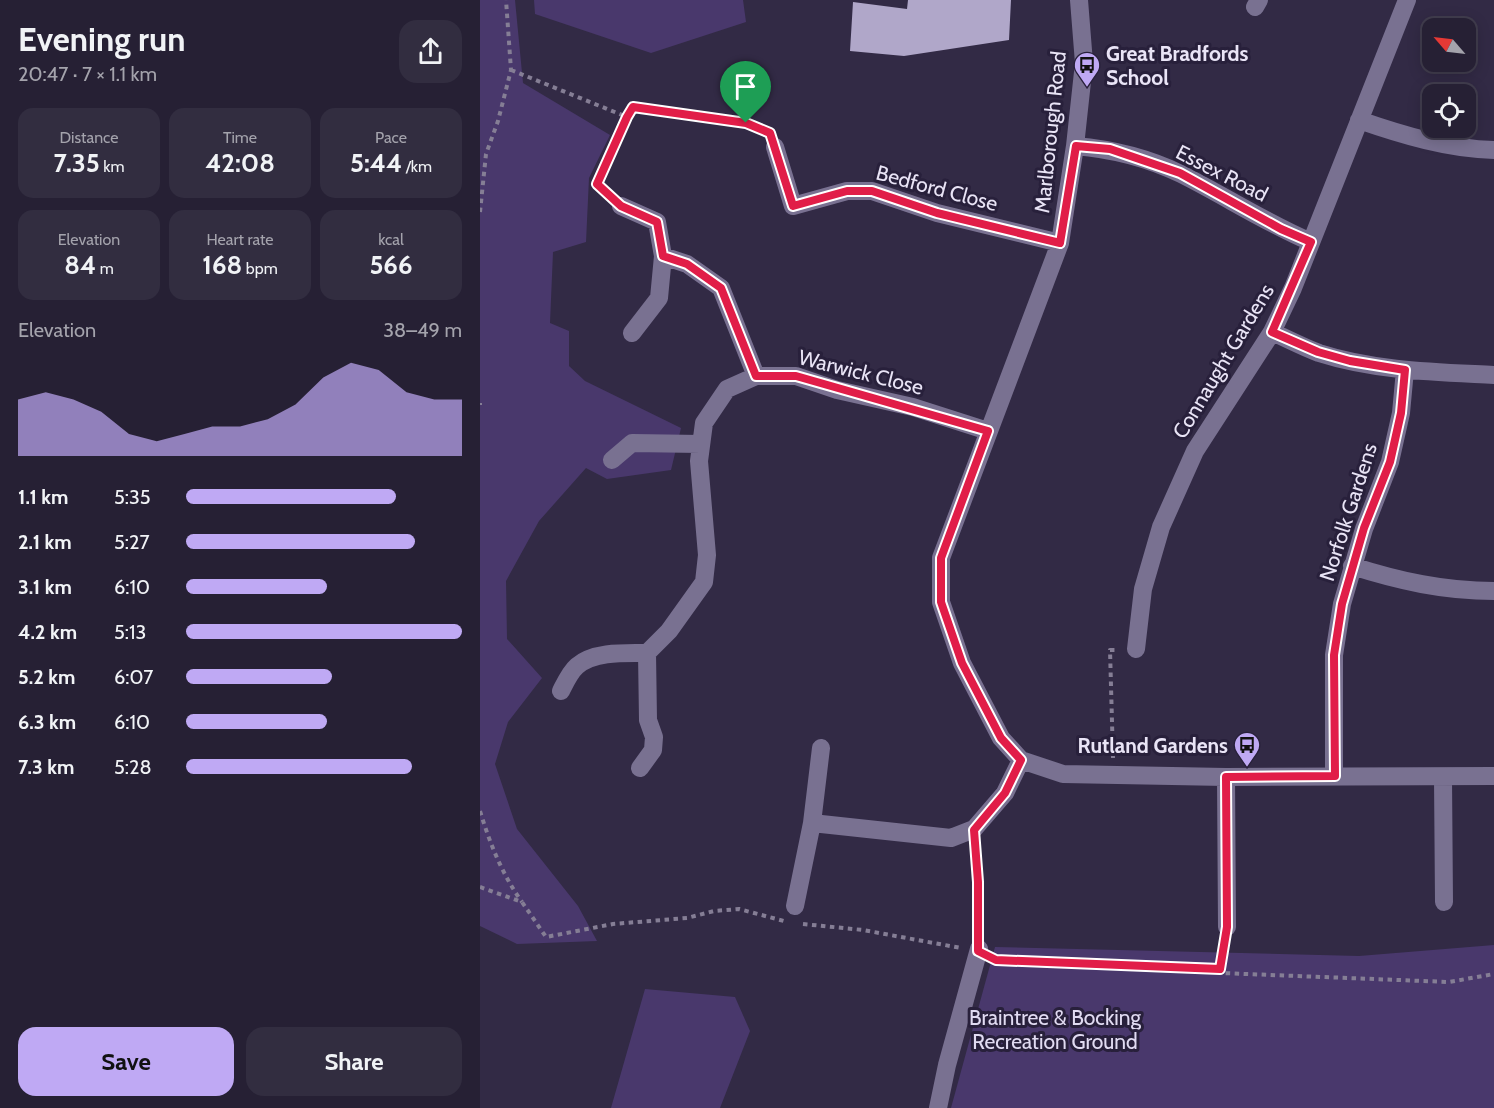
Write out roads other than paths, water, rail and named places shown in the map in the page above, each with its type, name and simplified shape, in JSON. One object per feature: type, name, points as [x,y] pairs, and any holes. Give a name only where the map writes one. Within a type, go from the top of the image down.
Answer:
[{"type":"street","name":"Marlborough Road","points":[[1079,0],[1084,63],[1076,146],[1060,243],[941,558],[941,602],[962,663],[1001,738],[1021,760],[1064,774],[1226,777],[1443,778],[1494,776]]},
{"type":"street","name":"Connaught Gardens","points":[[1136,649],[1143,589],[1161,527],[1195,451],[1272,332],[1311,242],[1407,0]]},
{"type":"street","points":[[1359,120],[1393,132],[1436,142],[1494,150]]},
{"type":"street","name":"Essex Road","points":[[1076,146],[1110,149],[1180,173],[1281,229],[1311,242]]},
{"type":"street","name":"Bedford Close","points":[[775,147],[793,206],[847,191],[872,191],[937,213],[1060,243]]},
{"type":"street","points":[[621,206],[657,222],[663,256],[659,298],[632,333]]},
{"type":"street","points":[[663,256],[687,264],[721,288],[756,376]]},
{"type":"street","points":[[1272,332],[1318,352],[1350,361],[1405,370],[1494,375]]},
{"type":"street","name":"Norfolk Gardens","points":[[1335,776],[1334,655],[1352,566],[1390,462],[1401,413],[1405,370]]},
{"type":"street","name":"Warwick Close","points":[[647,653],[669,631],[705,582],[707,555],[699,461],[704,423],[727,389],[756,376],[796,376],[988,431]]},
{"type":"street","points":[[612,460],[633,443],[701,444]]},
{"type":"street","points":[[1352,566],[1401,582],[1430,587],[1494,591]]},
{"type":"street","points":[[561,691],[577,666],[593,658],[618,653],[647,653],[648,720],[654,737],[653,750],[640,768]]},
{"type":"street","points":[[793,914],[812,823],[821,748]]},
{"type":"street","points":[[812,823],[951,838],[974,830],[1005,793],[1021,760]]},
{"type":"street","points":[[1226,777],[1227,927]]},
{"type":"street","points":[[1443,778],[1444,902]]},
{"type":"street","points":[[938,1108],[947,1065],[978,950]]},
{"type":"place","name":"Great Bradfords School","points":[[1087,88]]},
{"type":"place","name":"Rutland Gardens","points":[[1247,768]]},
{"type":"park label","name":"Braintree & Bocking Recreation Ground","points":[[1055,1029]]}]
